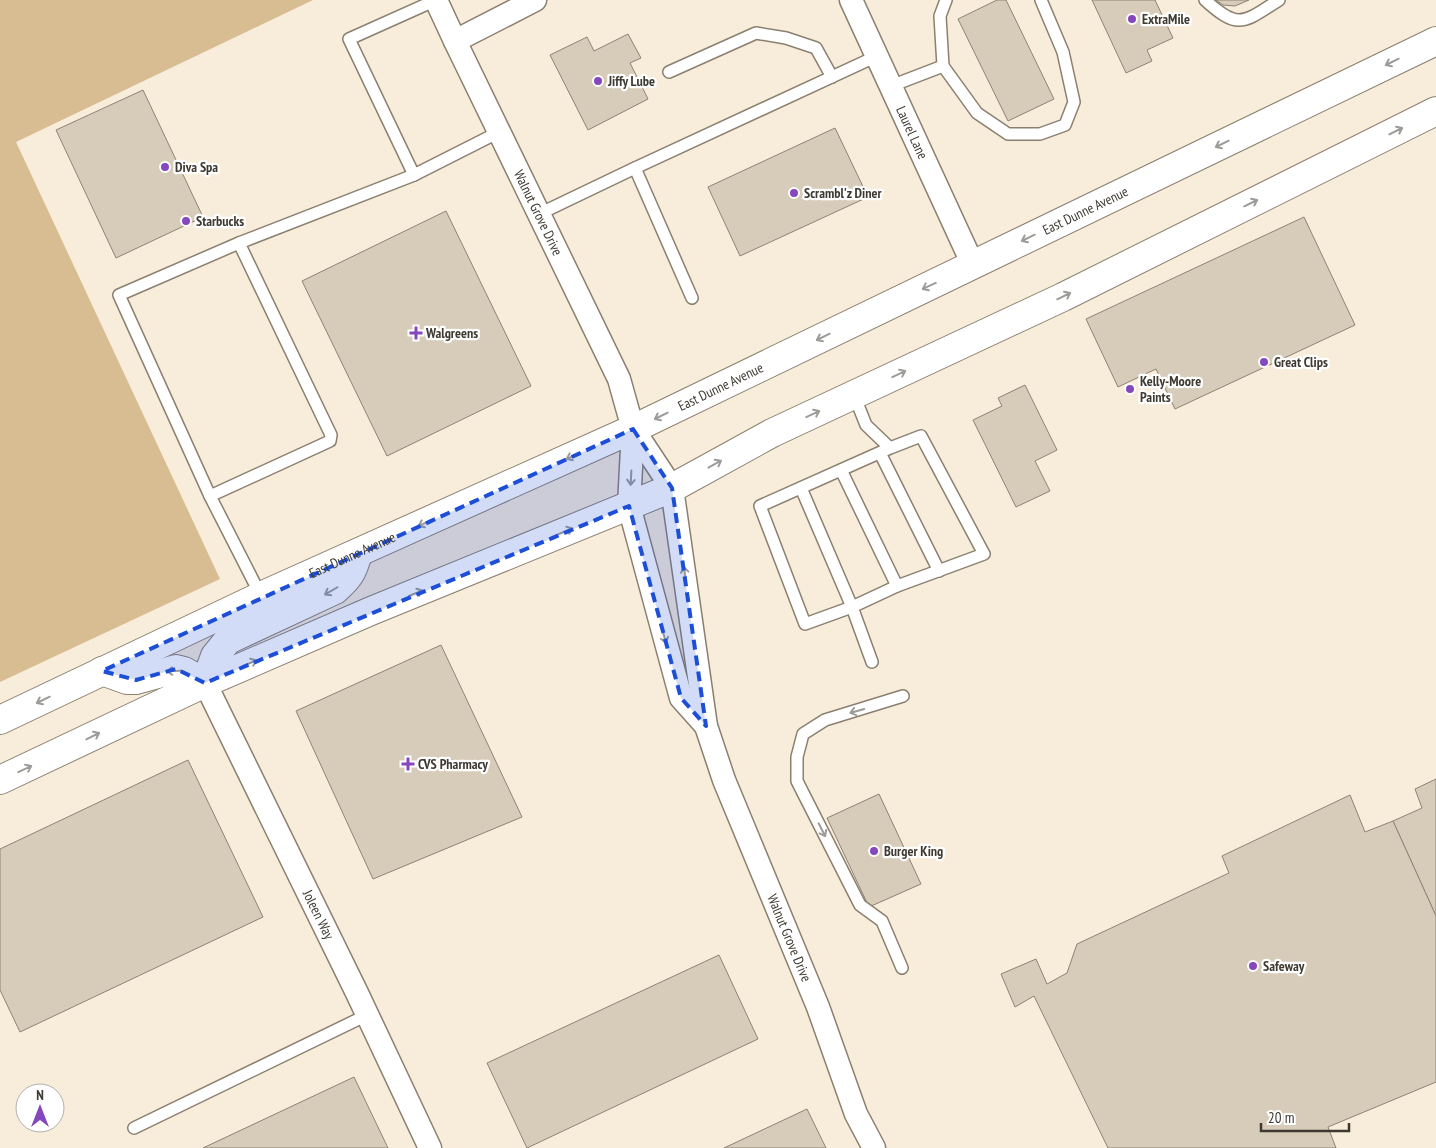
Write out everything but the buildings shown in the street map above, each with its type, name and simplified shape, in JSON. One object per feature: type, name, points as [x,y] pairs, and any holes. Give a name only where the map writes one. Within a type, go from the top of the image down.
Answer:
[{"type":"main road","name":"East Dunne Avenue","points":[[0,720],[261,596],[633,429],[1436,41]]},
{"type":"main road","points":[[0,780],[205,682],[371,611],[672,488],[772,433],[1063,297],[1436,111]]},
{"type":"main road","points":[[205,682],[215,656],[228,640],[335,590],[348,578],[358,553]]},
{"type":"main road","points":[[102,671],[126,680],[136,680],[176,669],[205,682]]},
{"type":"street","name":"Walnut Grove Drive","points":[[436,0],[620,379],[633,429],[629,506],[681,698],[706,726]]},
{"type":"street","points":[[455,41],[535,0]]},
{"type":"street","name":"Laurel Lane","points":[[851,0],[973,265]]},
{"type":"street","name":"Walnut Grove Drive","points":[[633,429],[672,488],[706,726],[724,780],[818,1007],[856,1114],[874,1148]]},
{"type":"street","name":"Joleen Way","points":[[205,682],[367,1014],[430,1148]]},
{"type":"lane","points":[[414,175],[349,40],[436,0]]},
{"type":"lane","points":[[946,0],[940,16],[943,66],[977,113],[1008,134],[1040,134],[1066,125],[1074,102],[1063,52],[1041,0]]},
{"type":"lane","points":[[1205,0],[1218,12],[1233,20],[1250,18],[1279,0]]},
{"type":"lane","points":[[669,72],[756,33],[786,38],[816,48],[832,77]]},
{"type":"lane","points":[[539,214],[877,56]]},
{"type":"lane","points":[[891,86],[943,66]]},
{"type":"lane","points":[[261,596],[210,496],[119,295],[238,243],[414,175],[499,132]]},
{"type":"lane","points":[[635,168],[692,298]]},
{"type":"lane","points":[[210,496],[330,442],[331,435],[238,243]]},
{"type":"lane","points":[[854,395],[866,425],[885,450],[939,571]]},
{"type":"lane","points":[[921,436],[984,554],[897,586],[852,607],[805,624],[760,506],[885,450],[921,436]]},
{"type":"lane","points":[[841,470],[897,586]]},
{"type":"lane","points":[[801,488],[852,607],[872,662]]},
{"type":"lane","points":[[902,968],[882,921],[860,905],[797,781],[797,757],[803,734],[826,720],[903,696]]},
{"type":"lane","points":[[134,1128],[367,1014]]},
{"type":"highlighted area","points":[[633,429],[672,488],[706,726],[681,698],[629,506],[205,683],[176,669],[136,680],[102,671]]},
{"type":"shaded area","points":[[0,0],[313,0],[16,142],[220,579],[0,682]]},
{"type":"place","name":"ExtraMile","points":[[1132,19]]},
{"type":"place","name":"Jiffy Lube","points":[[598,81]]},
{"type":"place","name":"Diva Spa","points":[[165,167]]},
{"type":"place","name":"Scrambl'z Diner","points":[[794,193]]},
{"type":"place","name":"Starbucks","points":[[186,221]]},
{"type":"place","name":"Walgreens","points":[[416,333]]},
{"type":"place","name":"Great Clips","points":[[1264,362]]},
{"type":"place","name":"Kelly-Moore Paints","points":[[1130,389]]},
{"type":"place","name":"CVS Pharmacy","points":[[408,764]]},
{"type":"place","name":"Burger King","points":[[874,851]]},
{"type":"place","name":"Safeway","points":[[1253,966]]}]
